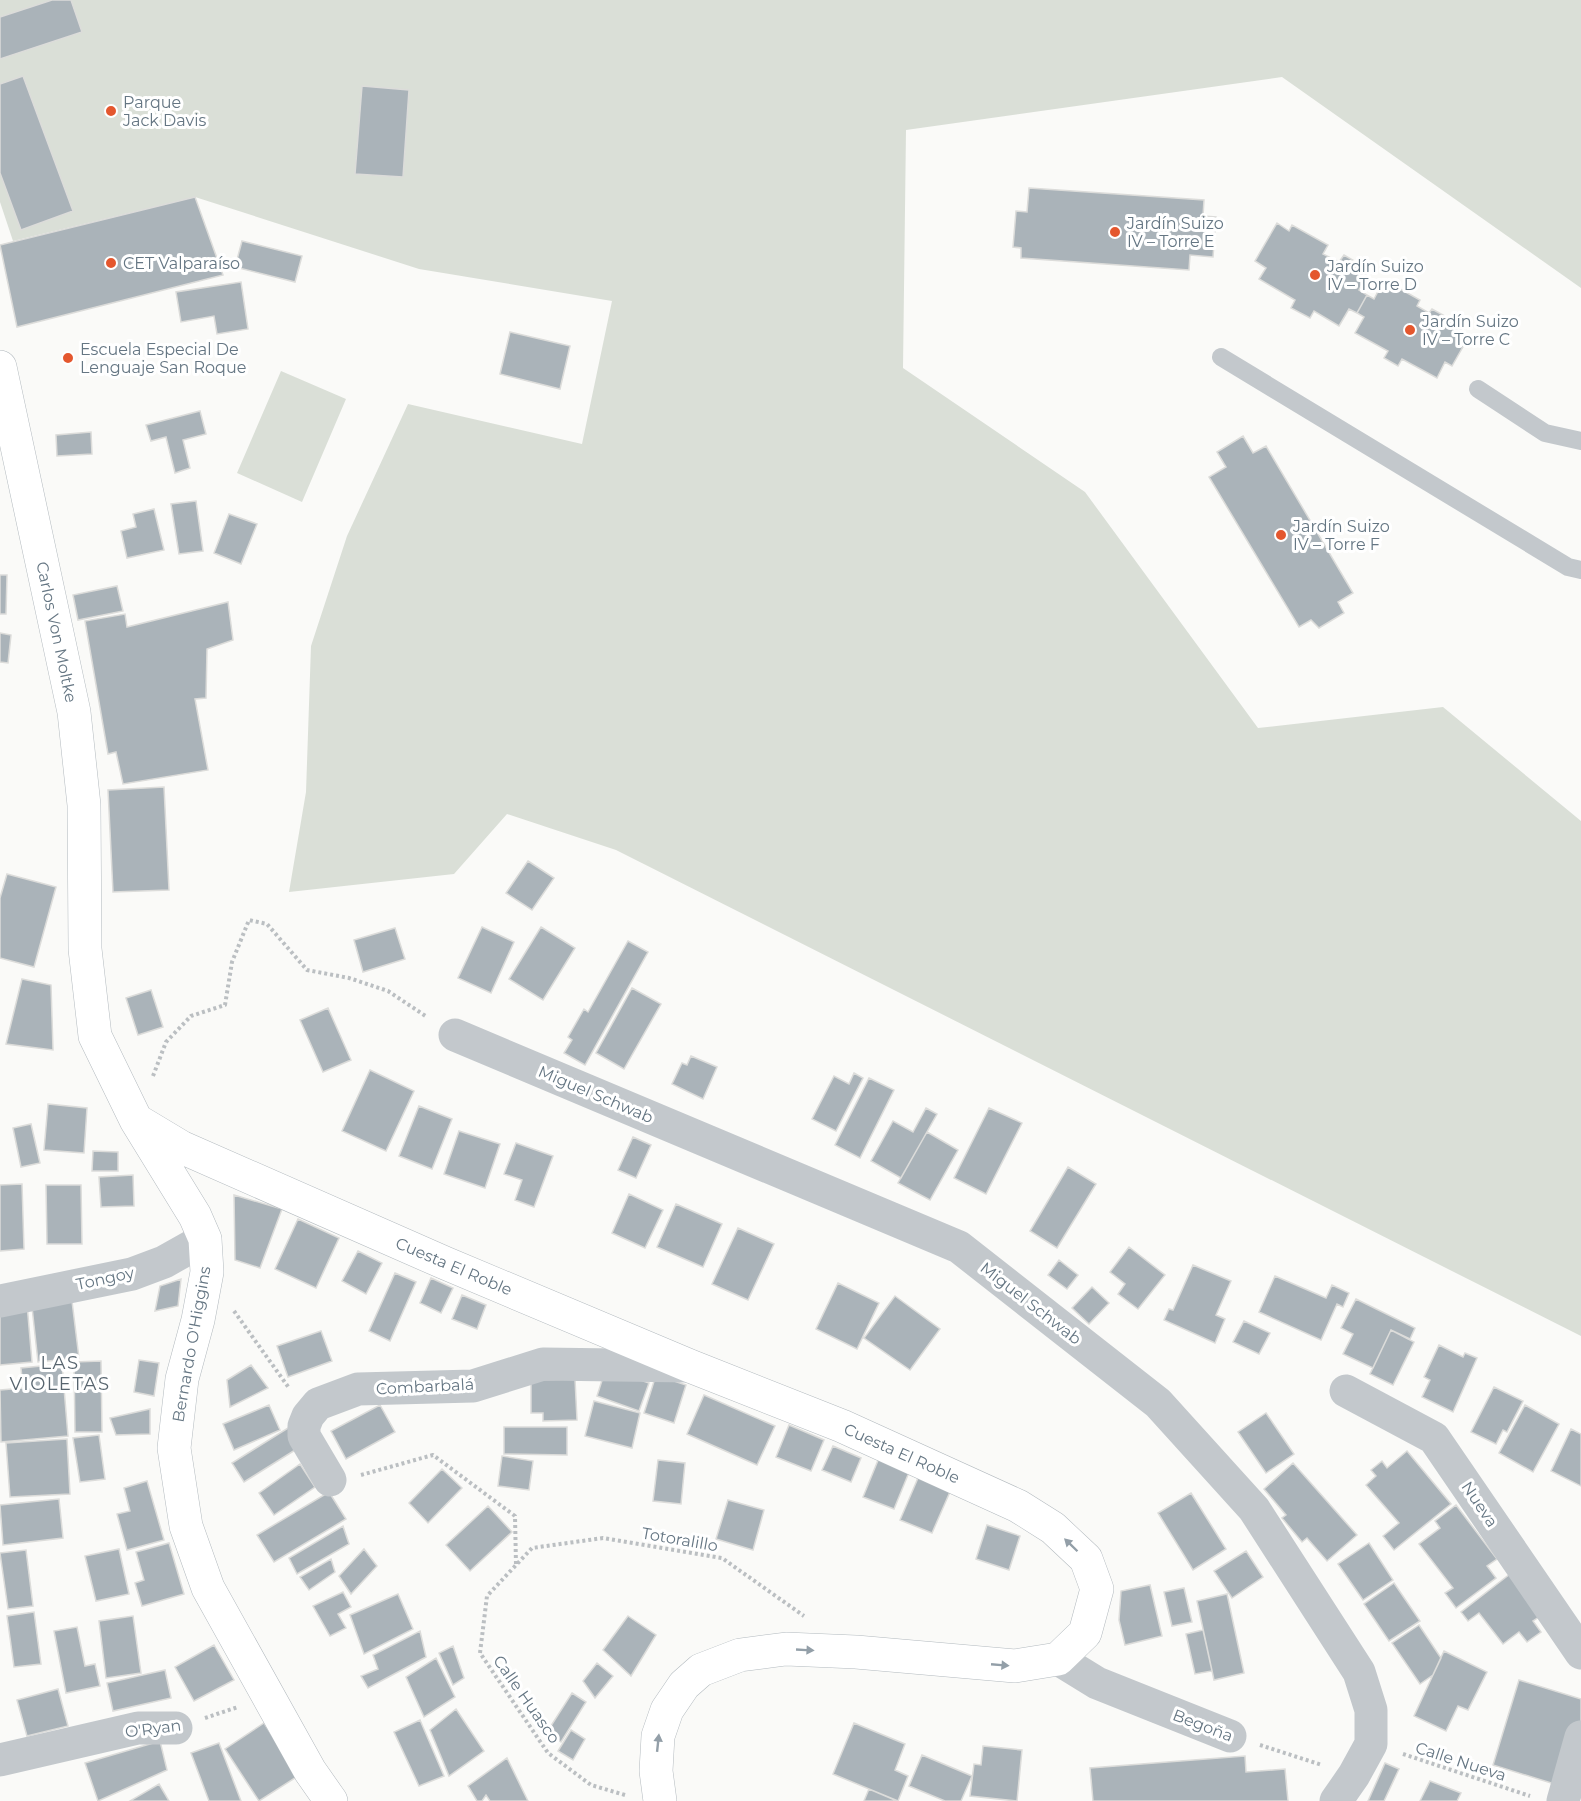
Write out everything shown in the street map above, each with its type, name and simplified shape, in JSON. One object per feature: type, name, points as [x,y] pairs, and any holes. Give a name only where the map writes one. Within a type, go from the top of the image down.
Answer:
[{"type":"main road","name":"Carlos Von Moltke","points":[[0,367],[74,712],[84,805],[85,949],[94,1036],[136,1120]]},
{"type":"main road","name":"Bernardo O'Higgins","points":[[136,1120],[195,1216],[205,1239],[207,1272],[198,1320],[182,1379],[174,1448],[186,1526],[208,1588],[310,1771],[332,1801]]},
{"type":"main road","name":"Cuesta El Roble","points":[[136,1120],[181,1147],[445,1263],[690,1366],[842,1426],[1018,1506],[1053,1528],[1086,1559],[1097,1589],[1085,1633],[1058,1659]]},
{"type":"main road","points":[[647,1799],[656,1771],[658,1736],[667,1710],[684,1685],[701,1670],[740,1655],[786,1649],[856,1652],[1015,1666],[1058,1659]]},
{"type":"street","name":"Miguel Schwab","points":[[455,1035],[959,1247],[1158,1403],[1254,1509],[1359,1671],[1371,1710],[1371,1743],[1345,1788]]},
{"type":"street","name":"Tongoy","points":[[0,1301],[132,1274],[164,1262],[205,1239]]},
{"type":"street","name":"Combarbalá","points":[[308,1416],[318,1404],[358,1389],[473,1386],[543,1364],[690,1366]]},
{"type":"street","name":"Nueva","points":[[1346,1391],[1434,1438],[1581,1653]]},
{"type":"street","points":[[308,1416],[304,1426],[304,1437],[330,1480]]},
{"type":"street","name":"Begoña","points":[[1058,1659],[1097,1683],[1230,1736]]},
{"type":"street","name":"O'Ryan","points":[[0,1760],[138,1728],[176,1728]]},
{"type":"street","points":[[1548,1799],[1581,1737]]},
{"type":"street","points":[[310,1771],[324,1801]]},
{"type":"lane","points":[[1221,357],[1568,567],[1581,570]]},
{"type":"lane","points":[[1478,388],[1545,433],[1581,441]]},
{"type":"path","points":[[136,1120],[166,1042],[192,1016],[225,1005],[232,962],[249,920],[267,924],[307,970],[349,978],[388,991],[455,1035]]},
{"type":"path","points":[[207,1272],[308,1416]]},
{"type":"path","points":[[330,1480],[368,1473],[434,1455],[515,1516],[516,1566]]},
{"type":"path","name":"Totoralillo","points":[[516,1566],[532,1548],[603,1538],[722,1558],[808,1619]]},
{"type":"path","name":"Calle Huasco","points":[[516,1566],[487,1596],[480,1653],[548,1753],[591,1785],[647,1799]]},
{"type":"path","name":"O'Ryan","points":[[176,1728],[269,1696]]},
{"type":"path","name":"Begoña","points":[[1230,1736],[1345,1788]]},
{"type":"path","name":"Calle Nueva","points":[[1371,1743],[1548,1799]]},
{"type":"shaded area","points":[[0,0],[1581,0],[1581,288],[1282,77],[906,130],[903,368],[1085,492],[1258,728],[1443,707],[1581,821],[1581,1336],[616,850],[507,814],[454,874],[289,892],[306,792],[311,646],[347,536],[408,404],[582,444],[612,301],[419,269],[195,197],[13,241],[0,202]]},
{"type":"shaded area","points":[[281,371],[346,399],[302,502],[237,473]]},
{"type":"building","points":[[52,0],[71,0],[82,32],[0,59],[0,17]]},
{"type":"building","points":[[23,76],[73,211],[21,230],[0,173],[0,84]]},
{"type":"building","points":[[362,86],[409,90],[403,177],[355,174]]},
{"type":"building","name":"Jardín Suizo IV – Torre E","points":[[1029,188],[1204,200],[1203,216],[1216,217],[1213,257],[1190,255],[1189,270],[1021,258],[1021,248],[1013,247],[1016,211],[1027,212]]},
{"type":"building","name":"CET Valparaíso","points":[[195,197],[223,275],[17,327],[0,245]]},
{"type":"building","name":"Jardín Suizo IV – Torre D","points":[[1277,223],[1289,231],[1292,225],[1328,245],[1323,254],[1339,262],[1344,255],[1370,270],[1359,290],[1367,295],[1357,313],[1349,309],[1339,326],[1314,311],[1310,318],[1291,308],[1295,300],[1259,279],[1266,268],[1255,261]]},
{"type":"building","points":[[242,241],[302,256],[295,282],[235,267]]},
{"type":"building","name":"Jardín Suizo IV – Torre C","points":[[1384,280],[1420,300],[1417,306],[1429,313],[1432,309],[1465,327],[1458,341],[1464,345],[1452,366],[1445,362],[1437,378],[1402,359],[1398,366],[1384,358],[1388,351],[1355,333],[1364,317],[1357,313],[1367,295],[1374,299]]},
{"type":"building","points":[[241,282],[248,329],[217,334],[214,316],[181,322],[176,292]]},
{"type":"building","points":[[510,332],[570,346],[560,389],[500,374]]},
{"type":"building","points":[[200,411],[206,434],[183,440],[190,468],[175,473],[166,437],[151,441],[146,425]]},
{"type":"building","points":[[91,432],[92,454],[57,456],[56,435]]},
{"type":"building","name":"Jardín Suizo IV – Torre F","points":[[1243,436],[1253,453],[1266,446],[1353,593],[1338,602],[1344,613],[1319,628],[1311,620],[1299,627],[1209,477],[1226,467],[1217,452]]},
{"type":"building","points":[[196,501],[203,551],[179,554],[171,504]]},
{"type":"building","points":[[154,509],[164,550],[127,558],[121,531],[136,527],[133,514]]},
{"type":"building","points":[[229,514],[257,524],[241,564],[214,553]]},
{"type":"building","points":[[0,575],[7,575],[6,614],[0,614]]},
{"type":"building","points":[[117,586],[123,611],[78,620],[73,595]]},
{"type":"building","points":[[228,602],[233,640],[207,649],[206,698],[195,699],[208,770],[123,784],[116,752],[108,754],[85,621],[125,614],[127,627]]},
{"type":"building","points":[[0,633],[11,635],[8,663],[0,662]]},
{"type":"building","points":[[164,787],[169,890],[113,892],[108,790]]},
{"type":"building","points":[[528,861],[554,878],[532,910],[506,893]]},
{"type":"building","points":[[7,874],[56,887],[34,967],[0,958],[0,898]]},
{"type":"building","points":[[482,927],[514,942],[491,993],[458,978]]},
{"type":"building","points":[[541,927],[575,948],[543,1000],[509,979]]},
{"type":"building","points":[[395,928],[405,959],[363,972],[354,940]]},
{"type":"building","points":[[628,941],[648,952],[585,1065],[564,1053],[572,1040],[568,1037],[584,1009],[588,1012]]},
{"type":"building","points":[[22,979],[51,985],[53,1050],[6,1044]]},
{"type":"building","points":[[632,988],[661,1004],[624,1069],[596,1053]]},
{"type":"building","points":[[151,990],[163,1027],[138,1035],[126,998]]},
{"type":"building","points":[[328,1008],[351,1060],[323,1072],[300,1020]]},
{"type":"building","points":[[691,1056],[717,1067],[703,1099],[672,1084],[682,1063],[687,1065]]},
{"type":"building","points":[[370,1070],[414,1091],[386,1151],[342,1131]]},
{"type":"building","points":[[854,1073],[863,1078],[836,1131],[812,1119],[834,1076],[849,1084]]},
{"type":"building","points":[[869,1078],[894,1090],[860,1158],[835,1145]]},
{"type":"building","points":[[48,1104],[87,1108],[84,1153],[44,1150]]},
{"type":"building","points":[[419,1106],[452,1119],[432,1169],[399,1156]]},
{"type":"building","points":[[926,1108],[937,1114],[901,1178],[871,1161],[893,1121],[913,1132]]},
{"type":"building","points":[[989,1108],[1022,1123],[986,1194],[954,1178]]},
{"type":"building","points":[[31,1124],[40,1163],[21,1167],[13,1128]]},
{"type":"building","points":[[459,1131],[500,1144],[485,1188],[444,1174]]},
{"type":"building","points":[[927,1132],[958,1150],[930,1200],[898,1183]]},
{"type":"building","points":[[633,1137],[651,1145],[636,1178],[618,1170]]},
{"type":"building","points":[[516,1143],[553,1156],[534,1207],[515,1200],[522,1180],[504,1174]]},
{"type":"building","points":[[93,1151],[118,1152],[118,1171],[92,1171]]},
{"type":"building","points":[[1068,1167],[1096,1184],[1057,1248],[1030,1231]]},
{"type":"building","points":[[133,1175],[134,1206],[101,1207],[99,1177]]},
{"type":"building","points":[[22,1184],[24,1249],[0,1251],[0,1185]]},
{"type":"building","points":[[46,1185],[81,1185],[82,1244],[47,1244]]},
{"type":"building","points":[[629,1194],[663,1210],[645,1248],[612,1233]]},
{"type":"building","points":[[234,1195],[282,1209],[260,1268],[235,1260]]},
{"type":"building","points":[[676,1204],[722,1224],[703,1267],[657,1247]]},
{"type":"building","points":[[298,1219],[339,1238],[316,1288],[275,1269]]},
{"type":"building","points":[[738,1228],[774,1244],[748,1300],[712,1284]]},
{"type":"building","points":[[1129,1247],[1165,1275],[1138,1309],[1118,1294],[1125,1284],[1110,1272]]},
{"type":"building","points":[[358,1251],[382,1263],[366,1294],[342,1281]]},
{"type":"building","points":[[1059,1260],[1078,1275],[1067,1289],[1048,1275]]},
{"type":"building","points":[[1193,1265],[1231,1281],[1216,1315],[1225,1319],[1215,1343],[1164,1320],[1169,1309],[1173,1310]]},
{"type":"building","points":[[395,1273],[416,1282],[390,1341],[369,1331]]},
{"type":"building","points":[[1275,1276],[1326,1298],[1332,1285],[1349,1293],[1343,1307],[1337,1304],[1321,1340],[1259,1312]]},
{"type":"building","points":[[431,1278],[453,1288],[441,1313],[420,1303]]},
{"type":"building","points":[[181,1279],[178,1306],[155,1311],[160,1286]]},
{"type":"building","points":[[838,1283],[879,1303],[857,1349],[816,1329]]},
{"type":"building","points":[[1092,1287],[1109,1303],[1089,1324],[1072,1308]]},
{"type":"building","points":[[71,1293],[79,1358],[38,1362],[31,1298]]},
{"type":"building","points":[[462,1295],[486,1305],[477,1329],[452,1319]]},
{"type":"building","points":[[895,1296],[940,1329],[910,1370],[864,1338]]},
{"type":"building","points":[[1356,1299],[1415,1328],[1410,1339],[1391,1330],[1373,1368],[1343,1354],[1353,1334],[1341,1328]]},
{"type":"building","points":[[27,1304],[32,1362],[0,1365],[0,1307]]},
{"type":"building","points":[[1244,1321],[1270,1333],[1259,1354],[1233,1342]]},
{"type":"building","points":[[1391,1330],[1414,1342],[1393,1385],[1370,1374]]},
{"type":"building","points":[[321,1331],[332,1361],[288,1377],[277,1346]]},
{"type":"building","points":[[1439,1345],[1463,1357],[1465,1353],[1477,1358],[1453,1412],[1422,1397],[1430,1380],[1424,1377]]},
{"type":"building","points":[[139,1360],[159,1363],[154,1396],[134,1392]]},
{"type":"building","points":[[101,1361],[102,1432],[75,1432],[74,1362]]},
{"type":"building","points":[[62,1364],[68,1436],[1,1442],[0,1390],[23,1388],[21,1368]]},
{"type":"building","points":[[251,1365],[268,1388],[230,1407],[227,1380]]},
{"type":"building","points":[[606,1368],[649,1383],[639,1411],[597,1396]]},
{"type":"building","points":[[656,1375],[686,1385],[674,1423],[644,1413]]},
{"type":"building","points":[[575,1379],[577,1420],[543,1421],[543,1413],[531,1413],[531,1380]]},
{"type":"building","points":[[1494,1387],[1523,1401],[1507,1432],[1503,1430],[1496,1444],[1471,1432]]},
{"type":"building","points":[[704,1395],[775,1426],[757,1465],[687,1434]]},
{"type":"building","points":[[594,1401],[640,1413],[632,1448],[585,1436]]},
{"type":"building","points":[[269,1405],[280,1430],[234,1450],[223,1424]]},
{"type":"building","points":[[380,1405],[395,1432],[346,1459],[331,1431]]},
{"type":"building","points":[[1525,1405],[1559,1424],[1533,1472],[1499,1453]]},
{"type":"building","points":[[150,1409],[150,1434],[116,1435],[110,1418]]},
{"type":"building","points":[[1266,1413],[1294,1454],[1266,1473],[1238,1432]]},
{"type":"building","points":[[789,1425],[824,1440],[811,1471],[776,1457]]},
{"type":"building","points":[[504,1427],[567,1427],[567,1455],[504,1454]]},
{"type":"building","points":[[288,1428],[300,1447],[244,1482],[232,1463]]},
{"type":"building","points":[[1571,1429],[1581,1434],[1581,1486],[1551,1471]]},
{"type":"building","points":[[99,1435],[105,1479],[80,1482],[73,1438]]},
{"type":"building","points":[[67,1439],[70,1494],[10,1497],[6,1443]]},
{"type":"building","points":[[833,1446],[861,1458],[851,1482],[822,1470]]},
{"type":"building","points":[[1407,1451],[1451,1504],[1394,1550],[1383,1536],[1399,1523],[1366,1485],[1376,1476],[1371,1470],[1382,1461],[1387,1468]]},
{"type":"building","points":[[881,1453],[912,1465],[894,1509],[863,1497]]},
{"type":"building","points":[[502,1456],[533,1461],[529,1490],[498,1486]]},
{"type":"building","points":[[658,1460],[685,1463],[681,1504],[653,1501]]},
{"type":"building","points":[[1293,1463],[1357,1535],[1327,1561],[1307,1538],[1302,1542],[1282,1518],[1286,1515],[1264,1489]]},
{"type":"building","points":[[300,1464],[315,1487],[274,1515],[259,1493]]},
{"type":"building","points":[[442,1469],[462,1488],[428,1523],[409,1503]]},
{"type":"building","points":[[921,1471],[953,1485],[932,1533],[900,1520]]},
{"type":"building","points":[[147,1481],[164,1540],[127,1550],[117,1514],[130,1511],[124,1488]]},
{"type":"building","points":[[329,1492],[346,1519],[274,1562],[257,1535]]},
{"type":"building","points":[[1191,1493],[1226,1549],[1193,1570],[1158,1513]]},
{"type":"building","points":[[59,1499],[63,1538],[3,1545],[0,1505]]},
{"type":"building","points":[[728,1500],[764,1510],[753,1550],[716,1539]]},
{"type":"building","points":[[1456,1505],[1497,1559],[1487,1566],[1496,1578],[1456,1608],[1445,1593],[1453,1588],[1419,1544],[1440,1528],[1435,1521]]},
{"type":"building","points":[[488,1506],[512,1532],[470,1571],[446,1545]]},
{"type":"building","points":[[987,1525],[1020,1536],[1009,1570],[976,1559]]},
{"type":"building","points":[[343,1526],[349,1544],[297,1574],[289,1558]]},
{"type":"building","points":[[169,1543],[184,1594],[142,1606],[135,1583],[144,1580],[136,1552]]},
{"type":"building","points":[[1369,1543],[1393,1580],[1363,1600],[1338,1564]]},
{"type":"building","points":[[119,1549],[129,1594],[96,1601],[85,1556]]},
{"type":"building","points":[[364,1549],[377,1566],[351,1594],[339,1576]]},
{"type":"building","points":[[26,1550],[33,1606],[8,1609],[0,1553]]},
{"type":"building","points":[[1246,1551],[1263,1577],[1232,1598],[1214,1571]]},
{"type":"building","points":[[331,1559],[335,1572],[309,1590],[300,1577]]},
{"type":"building","points":[[1510,1574],[1542,1615],[1533,1621],[1541,1632],[1527,1642],[1519,1632],[1503,1644],[1479,1613],[1468,1621],[1461,1612]]},
{"type":"building","points":[[1394,1583],[1420,1621],[1389,1641],[1364,1604]]},
{"type":"building","points":[[1150,1585],[1162,1636],[1125,1645],[1119,1620],[1121,1591]]},
{"type":"building","points":[[1184,1588],[1192,1622],[1172,1626],[1164,1592]]},
{"type":"building","points":[[343,1592],[351,1607],[338,1614],[346,1628],[330,1636],[313,1606]]},
{"type":"building","points":[[398,1594],[413,1629],[364,1654],[350,1615]]},
{"type":"building","points":[[1227,1594],[1244,1673],[1214,1680],[1197,1601]]},
{"type":"building","points":[[34,1612],[41,1664],[14,1667],[7,1616]]},
{"type":"building","points":[[133,1616],[141,1673],[106,1678],[99,1621]]},
{"type":"building","points":[[628,1616],[656,1635],[631,1676],[603,1650]]},
{"type":"building","points":[[1419,1625],[1441,1658],[1433,1675],[1420,1684],[1392,1643]]},
{"type":"building","points":[[77,1627],[85,1666],[95,1664],[100,1686],[66,1693],[54,1631]]},
{"type":"building","points":[[1203,1630],[1212,1671],[1195,1674],[1186,1634]]},
{"type":"building","points":[[420,1631],[426,1657],[368,1688],[361,1676],[378,1669],[373,1655]]},
{"type":"building","points":[[214,1645],[234,1680],[194,1701],[175,1667]]},
{"type":"building","points":[[453,1646],[464,1678],[453,1685],[439,1653]]},
{"type":"building","points":[[1444,1651],[1487,1672],[1468,1710],[1458,1706],[1446,1731],[1414,1716]]},
{"type":"building","points":[[436,1658],[455,1697],[424,1717],[406,1677]]},
{"type":"building","points":[[597,1663],[613,1676],[595,1698],[583,1681]]},
{"type":"building","points":[[165,1670],[171,1698],[113,1711],[107,1683]]},
{"type":"building","points":[[1519,1680],[1581,1699],[1581,1724],[1561,1786],[1493,1765]]},
{"type":"building","points":[[58,1689],[68,1726],[27,1736],[17,1700]]},
{"type":"building","points":[[572,1693],[586,1702],[561,1742],[547,1732]]},
{"type":"building","points":[[456,1709],[484,1751],[449,1776],[430,1730]]},
{"type":"building","points":[[420,1720],[444,1776],[419,1786],[394,1732]]},
{"type":"building","points":[[264,1723],[298,1776],[259,1801],[225,1749]]},
{"type":"building","points":[[854,1723],[905,1744],[895,1770],[908,1776],[898,1801],[833,1774]]},
{"type":"building","points":[[571,1730],[585,1739],[573,1760],[558,1751]]},
{"type":"building","points":[[160,1741],[167,1770],[98,1801],[85,1763]]},
{"type":"building","points":[[219,1743],[241,1801],[209,1801],[191,1753]]},
{"type":"building","points":[[983,1746],[1022,1750],[1017,1801],[970,1796],[974,1764],[981,1765]]},
{"type":"building","points":[[922,1755],[972,1776],[961,1801],[945,1801],[909,1786]]},
{"type":"building","points":[[1245,1756],[1246,1772],[1285,1769],[1288,1801],[1093,1801],[1090,1768]]},
{"type":"building","points":[[507,1758],[528,1801],[490,1801],[486,1795],[482,1801],[477,1801],[468,1786]]},
{"type":"building","points":[[1385,1763],[1399,1769],[1384,1801],[1368,1801]]},
{"type":"building","points":[[1430,1781],[1461,1793],[1457,1801],[1420,1801]]},
{"type":"building","points":[[159,1784],[169,1801],[130,1801]]},
{"type":"building","points":[[869,1789],[897,1801],[864,1801]]},
{"type":"place","name":"Parque Jack Davis","points":[[111,111]]},
{"type":"place","name":"Jardín Suizo IV – Torre E","points":[[1115,232]]},
{"type":"place","name":"CET Valparaíso","points":[[111,263]]},
{"type":"place","name":"Jardín Suizo IV – Torre D","points":[[1315,275]]},
{"type":"place","name":"Jardín Suizo IV – Torre C","points":[[1410,330]]},
{"type":"place","name":"Escuela Especial De Lenguaje San Roque","points":[[68,358]]},
{"type":"place","name":"Jardín Suizo IV – Torre F","points":[[1281,535]]},
{"type":"district","name":"LAS VIOLETAS","points":[[60,1373]]}]
